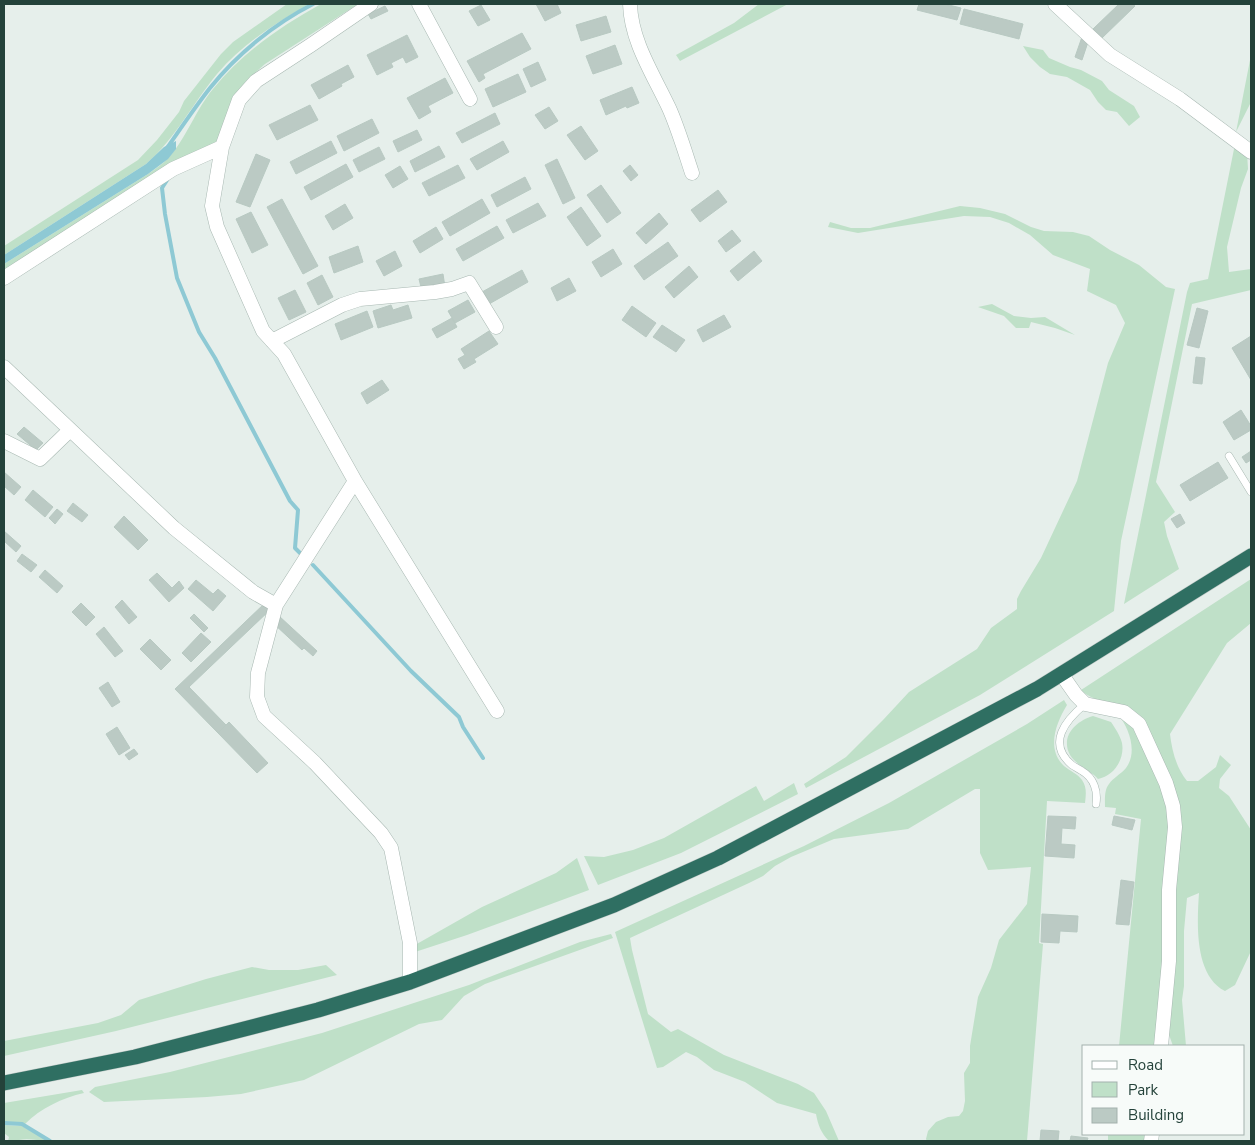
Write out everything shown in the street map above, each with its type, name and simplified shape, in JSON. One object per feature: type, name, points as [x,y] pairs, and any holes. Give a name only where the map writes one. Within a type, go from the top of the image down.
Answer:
[{"type":"highway","points":[[4,1083],[136,1057],[318,1010],[410,982],[614,905],[718,858],[818,807],[1062,675],[1251,556]]},
{"type":"street","points":[[371,4],[256,80],[240,100],[222,147],[212,206],[217,228],[263,331],[284,354],[355,481],[497,710]]},
{"type":"street","points":[[419,4],[470,99]]},
{"type":"street","points":[[630,4],[630,17],[647,66],[669,109],[692,173]]},
{"type":"street","points":[[1055,4],[1110,55],[1180,99],[1251,152]]},
{"type":"street","points":[[4,278],[173,169],[222,147]]},
{"type":"street","points":[[272,341],[342,305],[360,299],[435,292],[469,283],[496,327]]},
{"type":"street","points":[[4,367],[174,528],[253,592],[276,605]]},
{"type":"street","points":[[4,441],[40,459],[70,430]]},
{"type":"street","points":[[355,481],[276,605],[258,673],[257,697],[264,716],[315,763],[381,833],[391,848],[410,943],[410,982]]},
{"type":"street","points":[[1062,675],[1085,704],[1124,712],[1139,724],[1166,783],[1173,806],[1175,827],[1169,890],[1169,961],[1161,1045]]},
{"type":"lane","points":[[1229,456],[1251,492]]},
{"type":"lane","points":[[1085,704],[1067,721],[1062,731],[1060,742],[1062,753],[1072,765],[1083,771],[1092,780],[1098,795],[1096,804]]},
{"type":"green space","points":[[287,4],[309,4],[260,35],[237,53],[208,85],[166,143],[146,164],[4,255],[4,246],[138,160],[179,112],[184,101],[221,54],[233,42]]},
{"type":"green space","points":[[321,4],[358,4],[265,64],[246,81],[236,95],[217,144],[4,272],[4,264],[162,164],[181,142],[201,106],[224,76],[263,41]]},
{"type":"green space","points":[[759,4],[788,4],[680,61],[676,55],[734,23]]},
{"type":"green space","points":[[1023,46],[1043,50],[1049,58],[1081,70],[1102,81],[1109,90],[1134,106],[1140,117],[1129,126],[1117,112],[1106,110],[1090,90],[1067,77],[1050,74],[1040,67]]},
{"type":"green space","points":[[1251,55],[1251,102],[1236,132]]},
{"type":"green space","points":[[1235,144],[1247,153],[1248,169],[1241,188],[1227,247],[1229,272],[1251,269],[1251,290],[1192,304],[1156,482],[1175,512],[1164,522],[1179,569],[1124,604],[1187,292],[1190,283],[1208,279]]},
{"type":"green space","points":[[960,206],[980,208],[1005,214],[1031,227],[1044,231],[1073,232],[1089,236],[1110,250],[1139,265],[1166,287],[1175,289],[1121,541],[1114,611],[980,695],[806,788],[804,784],[846,757],[909,692],[977,649],[991,628],[1017,609],[1017,599],[1041,558],[1077,481],[1108,363],[1125,323],[1116,305],[1087,291],[1090,269],[1053,255],[1030,235],[1009,223],[990,217],[964,216],[858,233],[828,227],[830,222],[851,228],[870,228]]},
{"type":"green space","points":[[992,304],[1014,316],[1045,317],[1075,335],[1031,322],[1029,328],[1016,328],[1004,316],[978,307]]},
{"type":"green space","points":[[1251,579],[1251,623],[1227,643],[1170,734],[1175,759],[1187,781],[1198,781],[1216,767],[1220,755],[1231,765],[1220,779],[1219,788],[1229,796],[1251,830],[1251,951],[1235,985],[1225,991],[1215,983],[1203,961],[1198,933],[1199,893],[1187,898],[1182,1000],[1186,1045],[1173,1045],[1167,1029],[1178,830],[1142,718],[1128,708],[1095,699],[1081,690]]},
{"type":"green space","points":[[1064,700],[1067,705],[1056,728],[1055,752],[1064,766],[1082,780],[1086,797],[1085,803],[1047,801],[1039,943],[1043,944],[1027,1141],[927,1141],[926,1139],[928,1131],[936,1122],[948,1117],[959,1116],[963,1111],[965,1101],[964,1073],[970,1063],[970,1046],[978,997],[991,968],[999,940],[1027,904],[1031,867],[988,870],[980,853],[980,789],[975,789],[908,829],[834,839],[791,857],[775,866],[763,876],[630,938],[648,1014],[671,1032],[678,1029],[724,1055],[798,1084],[814,1093],[826,1111],[839,1141],[829,1141],[826,1138],[820,1129],[816,1114],[777,1103],[745,1082],[714,1070],[697,1057],[686,1052],[663,1067],[657,1068],[615,932],[804,846],[889,803],[1027,724]]},
{"type":"green space","points":[[1118,714],[1135,724],[1159,775],[1172,830],[1156,1045],[1119,1045],[1141,819],[1115,814],[1116,808],[1105,807],[1105,795],[1107,786],[1130,762],[1132,748],[1126,726]]},
{"type":"green space","points":[[1093,716],[1111,722],[1122,743],[1122,755],[1117,766],[1109,774],[1098,779],[1073,759],[1067,748],[1068,736],[1071,730],[1087,718]]},
{"type":"green space","points":[[794,783],[798,794],[681,853],[598,885],[584,856],[604,857],[633,850],[664,838],[756,786],[764,801]]},
{"type":"green space","points":[[577,858],[589,890],[415,952],[415,945],[482,907],[556,873]]},
{"type":"green space","points":[[611,934],[613,938],[485,984],[464,996],[442,1020],[419,1024],[304,1080],[241,1094],[207,1097],[104,1102],[89,1092],[95,1087],[170,1072],[322,1033],[469,985],[580,942]]},
{"type":"green space","points":[[326,965],[337,975],[116,1031],[4,1056],[4,1041],[98,1023],[121,1015],[139,1000],[206,979],[252,967],[269,970],[298,970]]},
{"type":"green space","points":[[82,1090],[84,1093],[52,1104],[25,1124],[4,1122],[4,1103]]},
{"type":"green space","points":[[4,1125],[22,1126],[48,1141],[27,1139],[8,1141],[9,1137],[4,1133]]},
{"type":"green space","points":[[1108,1135],[1145,1135],[1144,1141],[1108,1141]]},
{"type":"water","points":[[176,141],[176,149],[168,159],[148,174],[4,264],[4,255],[146,164],[164,147]]},
{"type":"building","points":[[536,4],[557,4],[561,13],[545,21]]},
{"type":"building","points":[[919,4],[945,4],[961,8],[957,20],[917,10]]},
{"type":"building","points":[[1119,4],[1132,4],[1135,6],[1102,38],[1093,29]]},
{"type":"building","points":[[481,5],[490,20],[478,26],[469,11]]},
{"type":"building","points":[[385,6],[388,11],[371,19],[368,14]]},
{"type":"building","points":[[964,9],[1023,24],[1019,39],[960,24]]},
{"type":"building","points":[[606,16],[611,32],[581,41],[576,25]]},
{"type":"building","points":[[522,33],[531,49],[483,74],[485,78],[479,82],[467,61]]},
{"type":"building","points":[[407,35],[418,57],[406,63],[403,57],[391,63],[393,67],[377,75],[367,55]]},
{"type":"building","points":[[1082,37],[1089,39],[1082,60],[1075,57]]},
{"type":"building","points":[[615,45],[622,64],[593,74],[586,56]]},
{"type":"building","points":[[538,62],[546,80],[531,87],[523,69]]},
{"type":"building","points":[[348,65],[354,77],[319,99],[311,85]]},
{"type":"building","points":[[518,74],[526,92],[493,107],[485,89]]},
{"type":"building","points":[[445,78],[453,93],[428,106],[431,112],[419,119],[407,98]]},
{"type":"building","points":[[632,87],[639,103],[627,108],[626,106],[606,115],[600,100]]},
{"type":"building","points":[[310,105],[318,120],[277,140],[269,125]]},
{"type":"building","points":[[549,107],[558,121],[545,129],[535,115]]},
{"type":"building","points":[[495,113],[500,124],[462,143],[456,133]]},
{"type":"building","points":[[372,119],[379,133],[344,151],[337,136]]},
{"type":"building","points":[[581,126],[598,151],[585,160],[567,135]]},
{"type":"building","points":[[417,130],[422,140],[398,152],[393,141]]},
{"type":"building","points":[[331,141],[337,153],[296,174],[290,162]]},
{"type":"building","points":[[503,141],[509,152],[477,170],[470,159]]},
{"type":"building","points":[[439,146],[445,157],[415,172],[410,161]]},
{"type":"building","points":[[379,147],[385,159],[359,172],[353,160]]},
{"type":"building","points":[[256,154],[270,160],[250,207],[236,202]]},
{"type":"building","points":[[557,159],[575,198],[563,204],[545,165]]},
{"type":"building","points":[[346,164],[353,177],[311,200],[304,187]]},
{"type":"building","points":[[458,165],[465,178],[429,196],[422,183]]},
{"type":"building","points":[[630,165],[638,175],[631,181],[623,171]]},
{"type":"building","points":[[400,166],[408,179],[393,188],[385,175]]},
{"type":"building","points":[[525,177],[531,189],[497,207],[491,195]]},
{"type":"building","points":[[601,185],[621,213],[607,223],[587,195]]},
{"type":"building","points":[[718,190],[727,202],[700,222],[691,210]]},
{"type":"building","points":[[282,199],[318,266],[303,274],[267,207]]},
{"type":"building","points":[[482,199],[490,213],[450,236],[442,222]]},
{"type":"building","points":[[538,203],[546,216],[513,233],[506,220]]},
{"type":"building","points":[[345,204],[353,218],[333,230],[325,216]]},
{"type":"building","points":[[581,207],[601,236],[587,246],[567,217]]},
{"type":"building","points":[[251,212],[268,245],[252,253],[236,219]]},
{"type":"building","points":[[659,213],[668,224],[646,244],[636,233]]},
{"type":"building","points":[[497,226],[504,238],[463,261],[456,249]]},
{"type":"building","points":[[436,227],[443,239],[420,253],[413,241]]},
{"type":"building","points":[[732,230],[741,241],[726,252],[718,241]]},
{"type":"building","points":[[668,242],[678,256],[644,280],[634,266]]},
{"type":"building","points":[[358,246],[363,262],[334,273],[329,257]]},
{"type":"building","points":[[613,249],[622,264],[601,277],[592,262]]},
{"type":"building","points":[[395,251],[402,266],[384,276],[376,261]]},
{"type":"building","points":[[754,251],[762,261],[738,281],[730,271]]},
{"type":"building","points":[[689,266],[698,277],[674,298],[665,287]]},
{"type":"building","points":[[522,270],[528,282],[489,304],[482,292]]},
{"type":"building","points":[[443,274],[445,287],[422,291],[419,279]]},
{"type":"building","points":[[322,275],[333,297],[318,305],[307,283]]},
{"type":"building","points":[[569,278],[576,291],[557,301],[551,288]]},
{"type":"building","points":[[295,290],[306,312],[289,320],[278,298]]},
{"type":"building","points":[[468,300],[475,312],[455,323],[448,311]]},
{"type":"building","points":[[391,305],[393,310],[408,305],[412,318],[378,328],[373,311]]},
{"type":"building","points":[[632,306],[656,323],[646,337],[622,320]]},
{"type":"building","points":[[1197,308],[1208,311],[1199,348],[1187,345]]},
{"type":"building","points":[[367,311],[373,327],[341,340],[335,324]]},
{"type":"building","points":[[724,315],[731,327],[703,342],[697,330]]},
{"type":"building","points":[[452,318],[457,327],[437,338],[432,329]]},
{"type":"building","points":[[662,325],[685,340],[676,352],[653,337]]},
{"type":"building","points":[[489,331],[498,344],[474,359],[476,362],[464,369],[458,359],[465,355],[461,349]]},
{"type":"building","points":[[1251,336],[1251,380],[1232,348]]},
{"type":"building","points":[[1196,357],[1205,358],[1202,384],[1193,383]]},
{"type":"building","points":[[382,380],[389,390],[367,404],[361,393]]},
{"type":"building","points":[[1241,410],[1251,426],[1251,430],[1234,440],[1223,422]]},
{"type":"building","points":[[24,427],[43,443],[36,450],[17,434]]},
{"type":"building","points":[[1251,451],[1251,460],[1246,463],[1242,457]]},
{"type":"building","points":[[1218,462],[1228,478],[1190,501],[1180,485]]},
{"type":"building","points":[[4,472],[21,487],[14,495],[4,486]]},
{"type":"building","points":[[33,490],[53,507],[45,517],[25,500]]},
{"type":"building","points":[[73,503],[88,515],[82,522],[67,511]]},
{"type":"building","points":[[57,509],[63,514],[55,524],[49,518]]},
{"type":"building","points":[[1180,514],[1185,523],[1177,528],[1171,519]]},
{"type":"building","points":[[124,516],[148,540],[138,550],[114,527]]},
{"type":"building","points":[[4,531],[21,546],[16,552],[4,541]]},
{"type":"building","points":[[22,554],[37,565],[31,572],[17,561]]},
{"type":"building","points":[[45,570],[63,586],[57,593],[39,577]]},
{"type":"building","points":[[157,573],[172,588],[179,581],[184,588],[169,602],[149,580]]},
{"type":"building","points":[[196,580],[213,594],[218,589],[226,596],[213,611],[188,589]]},
{"type":"building","points":[[122,600],[137,617],[129,624],[115,607]]},
{"type":"building","points":[[81,603],[95,617],[86,626],[72,612]]},
{"type":"building","points":[[265,603],[271,609],[189,687],[226,725],[218,733],[175,689]]},
{"type":"building","points":[[194,614],[208,628],[204,632],[190,618]]},
{"type":"building","points":[[279,616],[317,651],[313,656],[304,648],[302,650],[273,623]]},
{"type":"building","points":[[104,627],[123,651],[115,657],[96,634]]},
{"type":"building","points":[[201,633],[211,642],[191,662],[182,653]]},
{"type":"building","points":[[150,639],[171,660],[161,670],[140,649]]},
{"type":"building","points":[[108,682],[120,702],[112,707],[99,688]]},
{"type":"building","points":[[229,722],[268,763],[257,773],[218,733]]},
{"type":"building","points":[[117,727],[130,748],[119,755],[106,734]]},
{"type":"building","points":[[134,749],[138,754],[129,760],[125,755]]},
{"type":"building","points":[[1048,816],[1076,817],[1075,829],[1062,828],[1061,844],[1075,845],[1074,858],[1045,856]]},
{"type":"building","points":[[1114,816],[1135,820],[1132,830],[1112,825]]},
{"type":"building","points":[[1121,880],[1134,882],[1129,925],[1116,924]]},
{"type":"building","points":[[1042,914],[1078,916],[1077,932],[1060,931],[1059,943],[1041,942]]},
{"type":"building","points":[[1041,1130],[1059,1131],[1058,1141],[1040,1141]]},
{"type":"building","points":[[1071,1136],[1088,1138],[1087,1141],[1070,1141]]},
{"type":"waterway","points":[[167,148],[204,95],[232,63],[270,30],[313,4]]},
{"type":"waterway","points":[[169,177],[162,188],[177,278],[199,332],[215,358],[290,501],[298,510],[295,548],[303,556]]},
{"type":"waterway","points":[[313,565],[411,671],[459,717],[463,727],[483,758]]},
{"type":"waterway","points":[[4,1123],[22,1124],[50,1141]]}]
